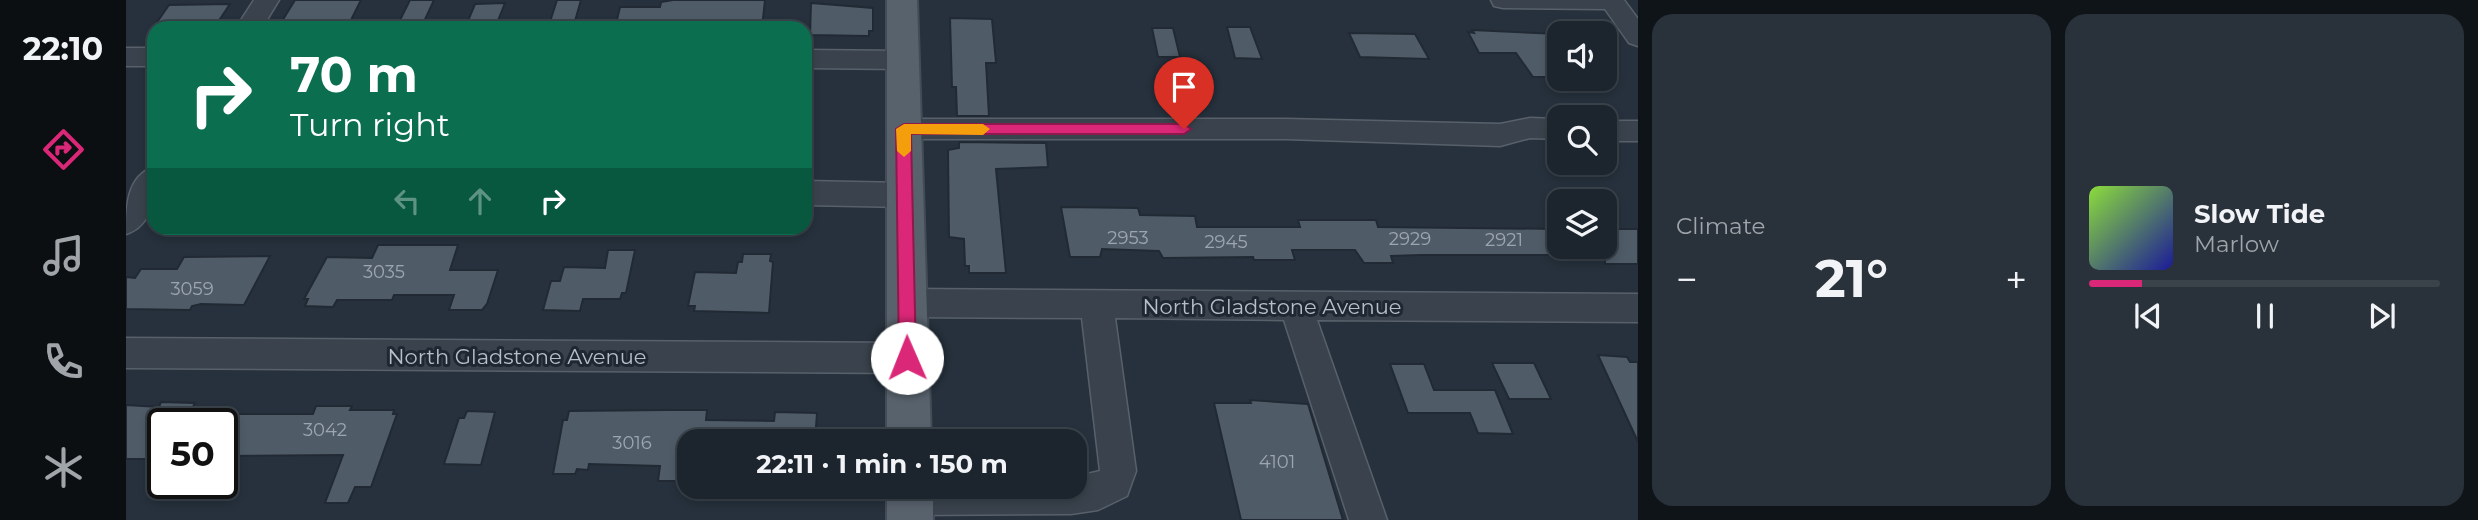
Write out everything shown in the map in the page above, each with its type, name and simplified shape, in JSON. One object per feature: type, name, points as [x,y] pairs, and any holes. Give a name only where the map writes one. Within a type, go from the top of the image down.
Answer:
[{"type":"main road","points":[[902,0],[909,429]]},
{"type":"street","points":[[254,21],[267,0]]},
{"type":"street","points":[[1503,0],[1611,0],[1638,37]]},
{"type":"street","points":[[126,57],[147,57]]},
{"type":"street","points":[[812,60],[903,60]]},
{"type":"street","points":[[904,129],[1286,129],[1500,135],[1530,128],[1547,129]]},
{"type":"street","points":[[1617,131],[1638,131]]},
{"type":"street","points":[[126,222],[144,190]]},
{"type":"street","points":[[812,193],[905,195]]},
{"type":"street","name":"North Gladstone Avenue","points":[[906,303],[1638,308]]},
{"type":"street","points":[[910,501],[1071,496],[1098,492],[1114,483],[1118,471],[1097,304]]},
{"type":"street","points":[[1296,306],[1368,520]]},
{"type":"street","name":"North Gladstone Avenue","points":[[126,353],[907,358]]},
{"type":"building","points":[[295,0],[361,0],[350,21],[282,21]]},
{"type":"building","points":[[410,0],[434,0],[424,21],[400,21]]},
{"type":"building","points":[[557,0],[581,0],[575,21],[550,21]]},
{"type":"building","points":[[765,0],[763,21],[617,21],[620,7],[660,7],[661,2]]},
{"type":"building","points":[[505,3],[498,21],[468,21],[475,4]]},
{"type":"building","points":[[811,3],[873,8],[873,31],[869,31],[869,36],[812,35]]},
{"type":"building","points":[[230,4],[219,21],[158,21],[169,5]]},
{"type":"building","points":[[950,18],[992,19],[996,63],[986,63],[989,116],[957,116],[956,87],[952,87]]},
{"type":"building","points":[[1227,27],[1250,27],[1262,59],[1235,58]]},
{"type":"building","points":[[1152,28],[1173,28],[1180,57],[1158,57]]},
{"type":"building","points":[[1472,30],[1547,33],[1547,77],[1533,77],[1516,53],[1479,53],[1468,32],[1474,33]]},
{"type":"building","points":[[1349,33],[1415,34],[1429,59],[1360,57]]},
{"type":"building","points":[[959,142],[1046,143],[1048,167],[996,169],[1006,273],[969,273],[969,266],[965,266],[964,239],[949,237],[948,150],[959,148]]},
{"type":"building","points":[[1061,207],[1138,208],[1140,215],[1195,216],[1197,227],[1300,227],[1298,220],[1376,220],[1378,227],[1547,229],[1547,255],[1391,256],[1393,263],[1364,263],[1355,250],[1292,250],[1295,260],[1254,260],[1253,257],[1163,258],[1159,251],[1102,249],[1100,257],[1070,257]]},
{"type":"building","points":[[1617,229],[1638,229],[1638,264],[1605,264],[1605,259],[1617,259]]},
{"type":"building","points":[[378,245],[458,245],[450,270],[498,270],[487,304],[482,310],[449,310],[454,295],[394,295],[392,300],[337,300],[333,307],[305,306],[308,299],[304,299],[327,257],[372,258]]},
{"type":"building","points":[[608,250],[635,250],[626,293],[622,293],[620,299],[583,299],[580,311],[543,310],[551,281],[560,281],[564,267],[605,268]]},
{"type":"building","points":[[743,254],[771,254],[770,261],[773,262],[769,313],[694,311],[695,306],[688,306],[695,272],[736,273]]},
{"type":"building","points":[[270,256],[244,305],[201,304],[192,306],[190,310],[126,309],[126,277],[135,278],[141,269],[177,269],[184,257]]},
{"type":"building","points":[[1598,355],[1627,357],[1630,362],[1638,362],[1638,442]]},
{"type":"building","points":[[1492,363],[1534,363],[1551,399],[1509,399]]},
{"type":"building","points":[[1390,364],[1424,364],[1434,390],[1495,390],[1513,434],[1478,433],[1470,413],[1408,413]]},
{"type":"building","points":[[1250,400],[1308,404],[1343,520],[1241,520],[1214,403],[1251,403]]},
{"type":"building","points":[[161,402],[195,403],[192,408],[147,408],[147,459],[126,459],[126,405],[159,407]]},
{"type":"building","points":[[316,406],[352,406],[350,410],[394,410],[393,414],[397,414],[371,487],[355,487],[348,503],[325,503],[343,455],[238,456],[238,414],[313,414]]},
{"type":"building","points":[[707,410],[706,420],[774,421],[775,412],[817,413],[816,429],[677,429],[677,481],[658,481],[660,466],[589,464],[588,470],[577,469],[575,474],[553,474],[563,420],[567,420],[569,411]]},
{"type":"building","points":[[467,411],[495,412],[481,465],[444,464],[459,418],[464,418]]},
{"type":"slow traffic","points":[[904,151],[904,129],[983,129]]},
{"type":"route","points":[[907,358],[904,129],[1184,129]]}]
